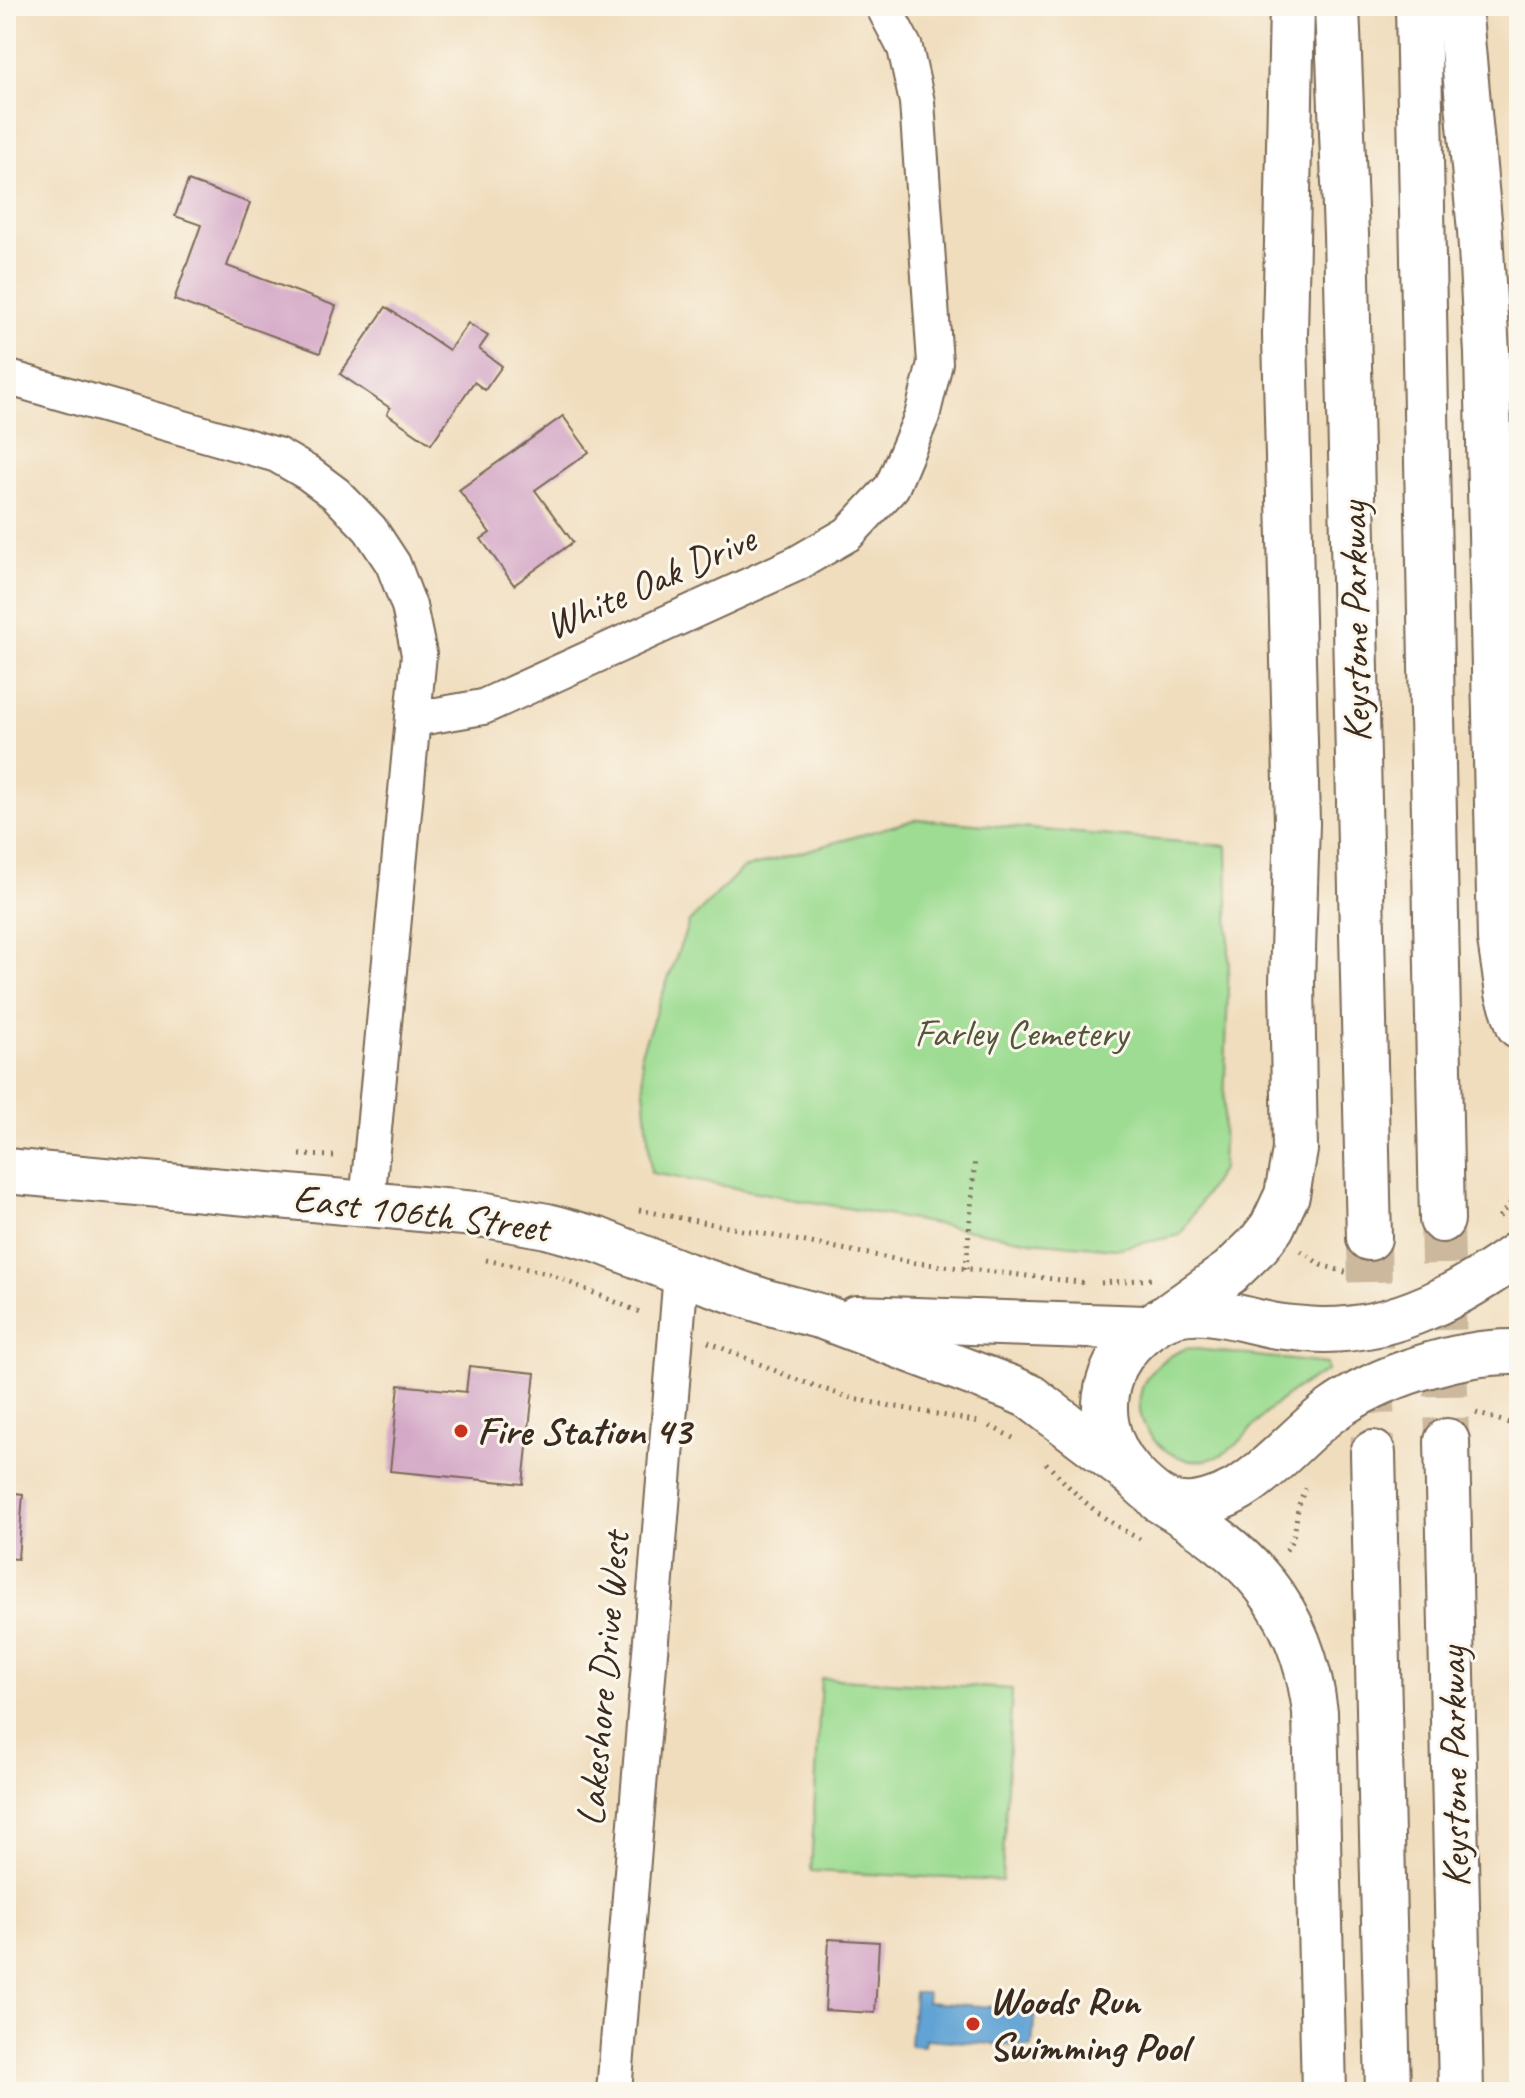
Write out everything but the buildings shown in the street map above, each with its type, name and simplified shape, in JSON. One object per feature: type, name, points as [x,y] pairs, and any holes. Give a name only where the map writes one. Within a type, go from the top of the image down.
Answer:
[{"type":"main road","points":[[1292,6],[1285,335],[1297,823],[1292,982],[1295,1150],[1287,1195],[1272,1227],[1258,1245],[1230,1272],[1158,1306],[1123,1350],[1115,1364],[1105,1406],[1111,1446],[1144,1486],[1191,1505],[1227,1496],[1247,1486],[1333,1410],[1382,1383],[1464,1357],[1519,1352]]},
{"type":"main road","name":"Keystone Parkway","points":[[1337,6],[1347,249],[1369,1238]]},
{"type":"main road","name":"Keystone Parkway","points":[[1418,6],[1442,1220]]},
{"type":"main road","points":[[1459,6],[1480,231],[1487,353],[1500,940],[1508,993],[1519,1026]]},
{"type":"main road","name":"East 106th Street","points":[[6,1171],[486,1215],[547,1226],[598,1240],[766,1302],[823,1317],[1029,1396],[1144,1486],[1204,1527],[1258,1575],[1278,1602],[1305,1657],[1315,1712],[1324,2092]]},
{"type":"main road","name":"East 106th Street","points":[[823,1317],[1158,1306],[1228,1314],[1301,1329],[1327,1330],[1363,1326],[1453,1297],[1519,1253]]},
{"type":"main road","name":"Keystone Parkway","points":[[1447,1441],[1461,2092]]},
{"type":"main road","name":"Keystone Parkway","points":[[1373,1453],[1388,2092]]},
{"type":"street","name":"White Oak Drive","points":[[414,719],[483,707],[796,564],[848,534],[892,487],[922,416],[935,363],[917,102],[905,48],[883,6]]},
{"type":"street","points":[[6,377],[277,455],[336,494],[370,529],[393,564],[409,606],[419,654],[367,1203]]},
{"type":"street","name":"Lakeshore Drive West","points":[[614,2092],[681,1273]]},
{"type":"path","points":[[287,1155],[332,1155],[371,1161]]},
{"type":"path","points":[[966,1269],[975,1158]]},
{"type":"path","points":[[635,1210],[910,1262],[1091,1283],[1130,1282],[1158,1306]]},
{"type":"path","points":[[486,1260],[547,1273],[825,1390],[853,1399],[979,1422],[1017,1440]]},
{"type":"path","points":[[1036,1454],[1106,1521],[1143,1540]]},
{"type":"green space","points":[[1510,6],[1519,6],[1519,112],[1514,75]]},
{"type":"green space","name":"Farley Cemetery","points":[[917,819],[1227,846],[1229,956],[1222,1168],[1180,1235],[1115,1249],[1031,1241],[651,1173],[641,1053],[689,922],[742,869]]},
{"type":"green space","points":[[1187,1348],[1326,1364],[1327,1371],[1277,1403],[1243,1438],[1220,1456],[1195,1460],[1181,1458],[1167,1451],[1147,1431],[1140,1403],[1142,1388],[1154,1368]]},
{"type":"green space","points":[[821,1678],[1012,1689],[1002,1881],[811,1871]]},
{"type":"water","name":"Woods Run Swimming Pool","points":[[914,1993],[927,1993],[926,2002],[1035,2010],[1032,2047],[925,2039],[924,2046],[910,2045]]},
{"type":"tunnel","points":[[1442,1220],[1447,1441]]},
{"type":"tunnel","points":[[1369,1238],[1373,1453]]},
{"type":"place","name":"Fire Station 43","points":[[461,1431]]},
{"type":"place","name":"Woods Run Swimming Pool","points":[[973,2024]]}]
